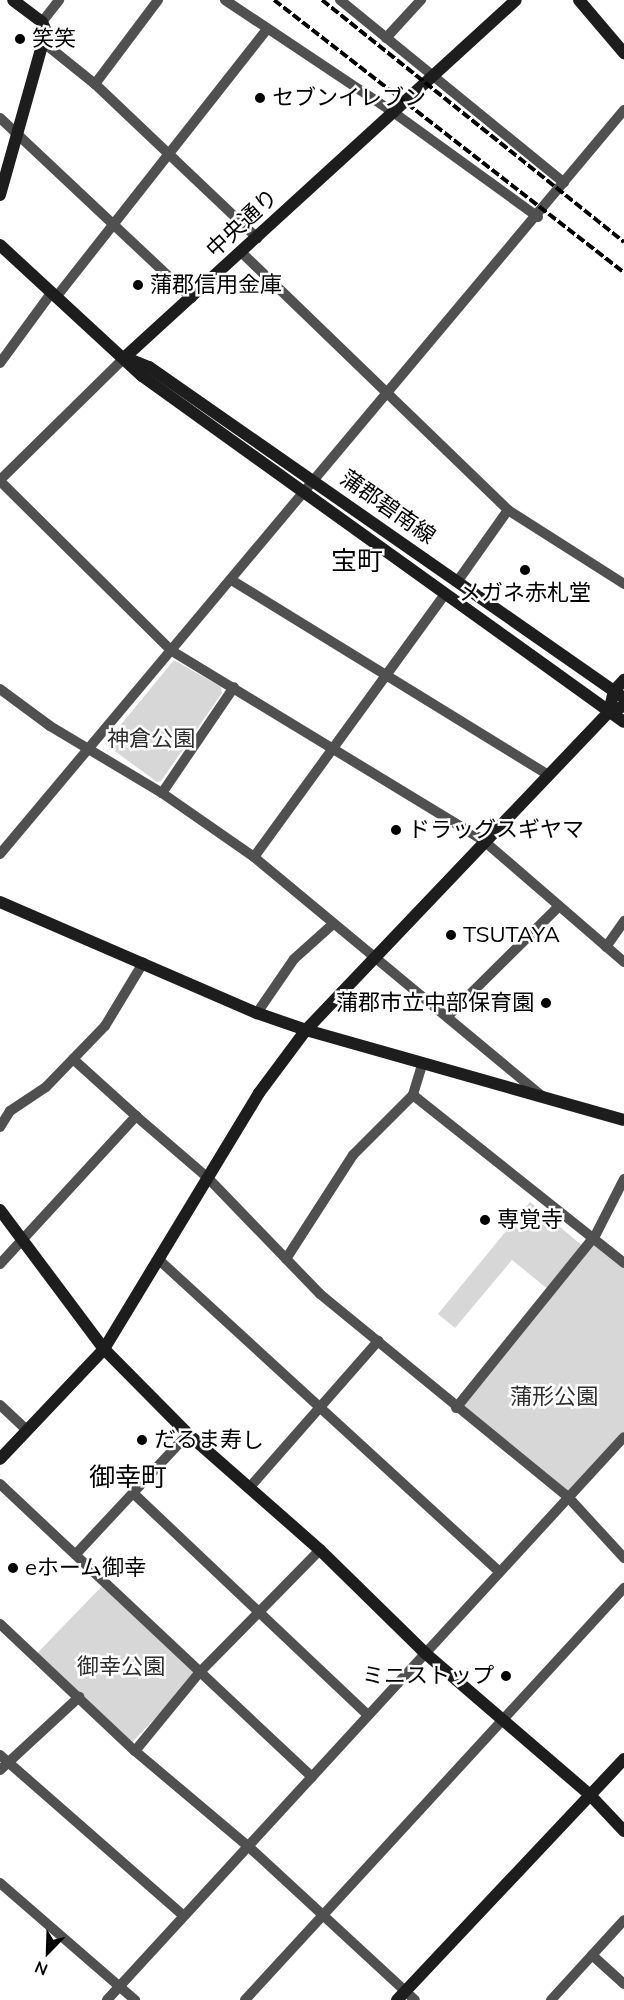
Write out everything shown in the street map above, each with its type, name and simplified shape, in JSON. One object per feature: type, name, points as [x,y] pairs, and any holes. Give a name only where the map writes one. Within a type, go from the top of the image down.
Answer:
[{"type":"street","points":[[14,0],[42,22]]},
{"type":"street","points":[[0,195],[44,43],[42,22],[59,0]]},
{"type":"street","points":[[94,84],[158,0]]},
{"type":"street","points":[[225,0],[393,112],[538,217]]},
{"type":"street","points":[[340,0],[564,183]]},
{"type":"street","points":[[386,38],[421,0]]},
{"type":"street","name":"中央通り","points":[[0,481],[125,357],[516,0]]},
{"type":"street","points":[[579,0],[624,53]]},
{"type":"street","points":[[0,363],[267,29]]},
{"type":"street","points":[[44,43],[94,84],[257,238]]},
{"type":"street","points":[[0,854],[233,581],[303,493],[538,217],[624,110]]},
{"type":"street","points":[[0,118],[114,222],[192,298]]},
{"type":"street","name":"蒲郡碧南線","points":[[0,245],[125,357],[142,376],[624,723]]},
{"type":"street","points":[[242,252],[508,510],[624,584]]},
{"type":"street","name":"蒲郡碧南線","points":[[125,357],[149,367],[619,694]]},
{"type":"street","points":[[0,481],[172,651],[484,841],[624,962]]},
{"type":"street","points":[[457,582],[508,510]]},
{"type":"street","points":[[233,581],[547,774]]},
{"type":"street","points":[[254,857],[446,593]]},
{"type":"street","points":[[0,1459],[104,1348],[259,1093],[306,1030],[372,957],[609,712],[624,680]]},
{"type":"street","points":[[162,793],[234,687]]},
{"type":"street","points":[[0,689],[90,750],[162,793],[254,857],[372,957],[449,1015],[542,1096]]},
{"type":"street","points":[[609,712],[624,706]]},
{"type":"street","points":[[0,902],[257,1013],[422,1065],[542,1096],[601,1117],[624,1120]]},
{"type":"street","points":[[449,1015],[558,907]]},
{"type":"street","points":[[606,947],[624,921]]},
{"type":"street","points":[[257,1013],[294,959],[333,924]]},
{"type":"street","points":[[0,1127],[10,1111],[46,1087],[105,1026],[143,963]]},
{"type":"street","points":[[73,1059],[208,1178],[320,1294],[456,1408],[568,1497],[624,1558]]},
{"type":"street","points":[[286,1259],[353,1155],[413,1095],[422,1065]]},
{"type":"street","points":[[413,1095],[595,1236],[624,1263]]},
{"type":"street","points":[[0,1264],[21,1238],[135,1116]]},
{"type":"street","points":[[456,1408],[595,1236],[624,1179]]},
{"type":"street","points":[[2,1214],[104,1348],[188,1434],[320,1550],[425,1653],[591,1796],[624,1831]]},
{"type":"street","points":[[158,1259],[500,1572]]},
{"type":"street","points":[[249,1488],[319,1405],[378,1341]]},
{"type":"street","points":[[0,1405],[27,1431]]},
{"type":"street","points":[[76,1554],[188,1434]]},
{"type":"street","points":[[107,2000],[624,1437]]},
{"type":"street","points":[[0,1484],[312,1777]]},
{"type":"street","points":[[133,1493],[368,1715]]},
{"type":"street","points":[[135,1751],[200,1671],[320,1550]]},
{"type":"street","points":[[245,2000],[624,1588]]},
{"type":"street","points":[[0,1624],[135,1751],[248,1846],[323,1915],[401,1995],[415,2000]]},
{"type":"street","points":[[79,1697],[3,1762],[184,1916]]},
{"type":"street","points":[[401,1995],[624,1759]]},
{"type":"street","points":[[0,1883],[135,2000]]},
{"type":"street","points":[[551,2000],[624,1920]]},
{"type":"street","points":[[592,1955],[624,1984]]},
{"type":"green space","name":"神倉公園","points":[[174,660],[221,687],[222,693],[161,781],[157,782],[105,744]]},
{"type":"green space","points":[[530,1202],[584,1247],[549,1290],[512,1260],[455,1328],[438,1314]]},
{"type":"green space","name":"蒲形公園","points":[[595,1236],[624,1263],[624,1437],[568,1497],[456,1408]]},
{"type":"green space","name":"御幸公園","points":[[106,1582],[200,1672],[128,1746],[34,1656]]},
{"type":"railway","points":[[274,0],[624,272]]},
{"type":"railway","points":[[322,0],[624,242]]},
{"type":"place","name":"笑笑","points":[[20,39]]},
{"type":"place","name":"セブンイレブン","points":[[260,98]]},
{"type":"place","name":"蒲郡信用金庫","points":[[138,285]]},
{"type":"place","name":"メガネ赤札堂","points":[[525,570]]},
{"type":"place","name":"ドラッグスギヤマ","points":[[396,830]]},
{"type":"place","name":"TSUTAYA","points":[[451,935]]},
{"type":"place","name":"蒲郡市立中部保育園","points":[[546,1003]]},
{"type":"place","name":"専覚寺","points":[[485,1220]]},
{"type":"place","name":"だるま寿し","points":[[142,1440]]},
{"type":"place","name":"eホーム御幸","points":[[13,1568]]},
{"type":"place","name":"ミニストップ","points":[[506,1676]]},
{"type":"district","name":"宝町","points":[[357,561]]},
{"type":"district","name":"御幸町","points":[[128,1477]]}]
